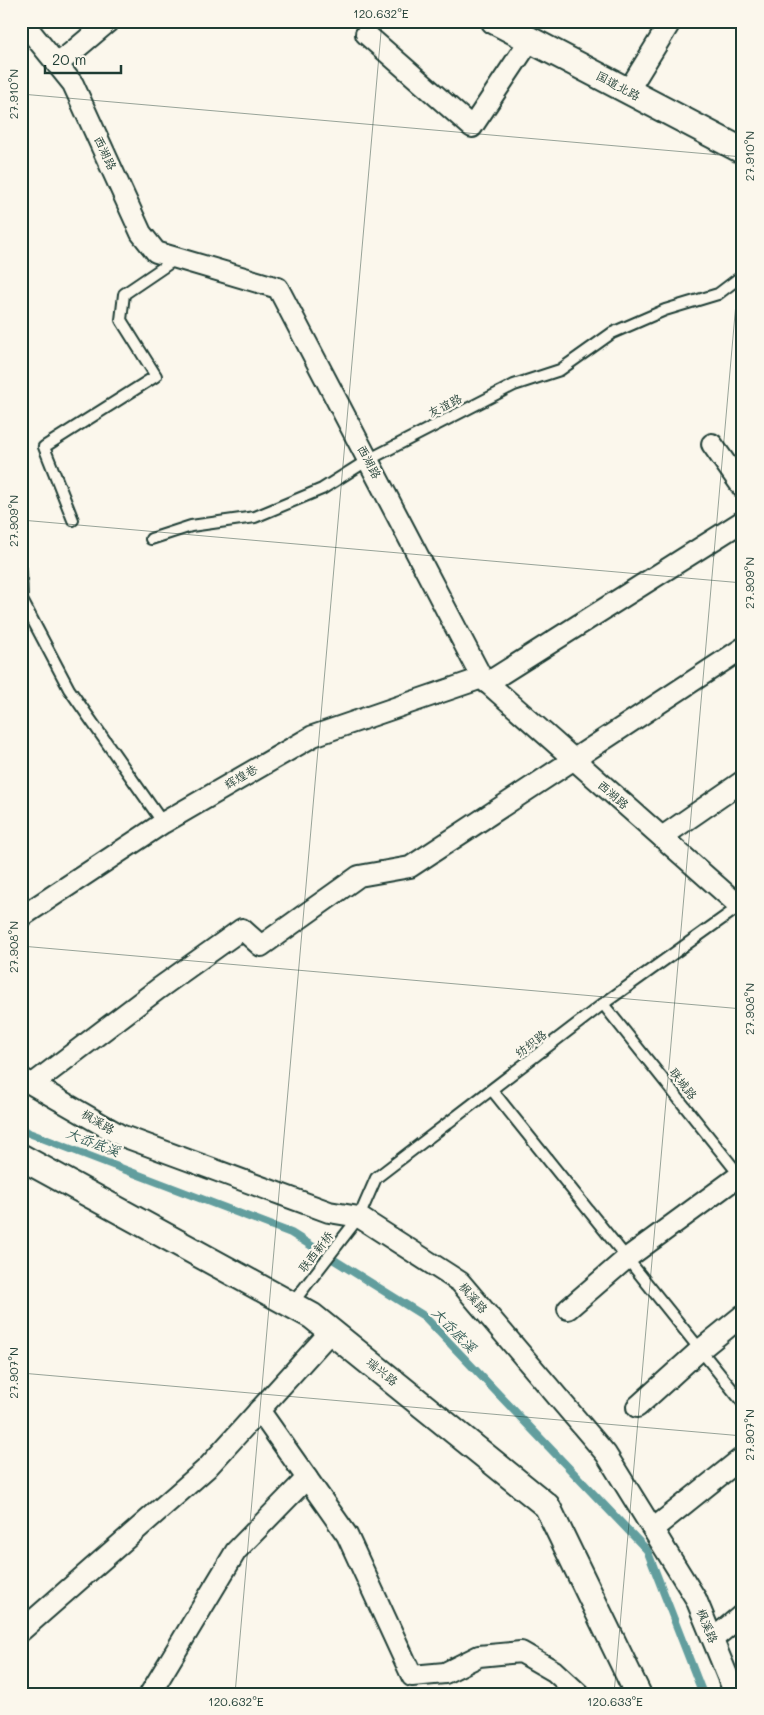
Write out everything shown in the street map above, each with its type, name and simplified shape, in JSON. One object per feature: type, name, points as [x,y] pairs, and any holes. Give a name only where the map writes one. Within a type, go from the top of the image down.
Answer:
[{"type":"street","name":"西湖路","points":[[22,21],[73,84],[141,233],[156,252],[278,288],[484,681],[742,907]]},
{"type":"street","points":[[58,64],[109,21]]},
{"type":"street","points":[[628,91],[671,21]]},
{"type":"street","points":[[366,34],[472,127],[515,29]]},
{"type":"street","name":"国道北路","points":[[515,29],[628,91],[741,146]]},
{"type":"street","points":[[712,444],[743,488]]},
{"type":"street","name":"辉煌巷","points":[[21,917],[163,823],[313,736],[484,681],[743,520]]},
{"type":"street","points":[[27,1081],[242,929],[261,946],[359,876],[410,866],[572,758],[743,648]]},
{"type":"street","points":[[662,837],[743,782]]},
{"type":"street","name":"枫溪路","points":[[27,1081],[120,1135],[329,1212],[359,1218],[460,1282],[606,1454],[696,1599],[735,1694]]},
{"type":"street","name":"瑞兴路","points":[[21,1157],[293,1302],[547,1506],[638,1694]]},
{"type":"street","points":[[568,1309],[627,1258],[742,1176]]},
{"type":"street","points":[[636,1407],[743,1315]]},
{"type":"street","points":[[21,1631],[207,1468],[331,1332]]},
{"type":"street","points":[[260,1410],[347,1535],[412,1676],[445,1673],[479,1656],[521,1652],[554,1671],[579,1694]]},
{"type":"street","points":[[653,1529],[743,1457]]},
{"type":"street","points":[[150,1694],[236,1551],[307,1478]]},
{"type":"street","points":[[713,1639],[743,1614]]},
{"type":"lane","points":[[73,520],[44,448],[156,376],[121,320],[124,294],[177,258]]},
{"type":"lane","name":"友谊路","points":[[151,539],[191,526],[255,517],[322,489],[368,460],[514,385],[560,370],[612,333],[665,310],[718,294],[743,275]]},
{"type":"lane","points":[[21,571],[22,600],[69,689],[163,823]]},
{"type":"lane","name":"纺织路","points":[[359,1218],[376,1178],[603,1004],[742,907]]},
{"type":"lane","name":"联城路","points":[[603,1004],[742,1176]]},
{"type":"lane","points":[[492,1090],[743,1403]]},
{"type":"lane","name":"联西新桥","points":[[293,1302],[359,1218]]},
{"type":"waterway","name":"大岙底溪","points":[[21,1128],[29,1133],[291,1233],[424,1316],[647,1550],[703,1694]]}]
